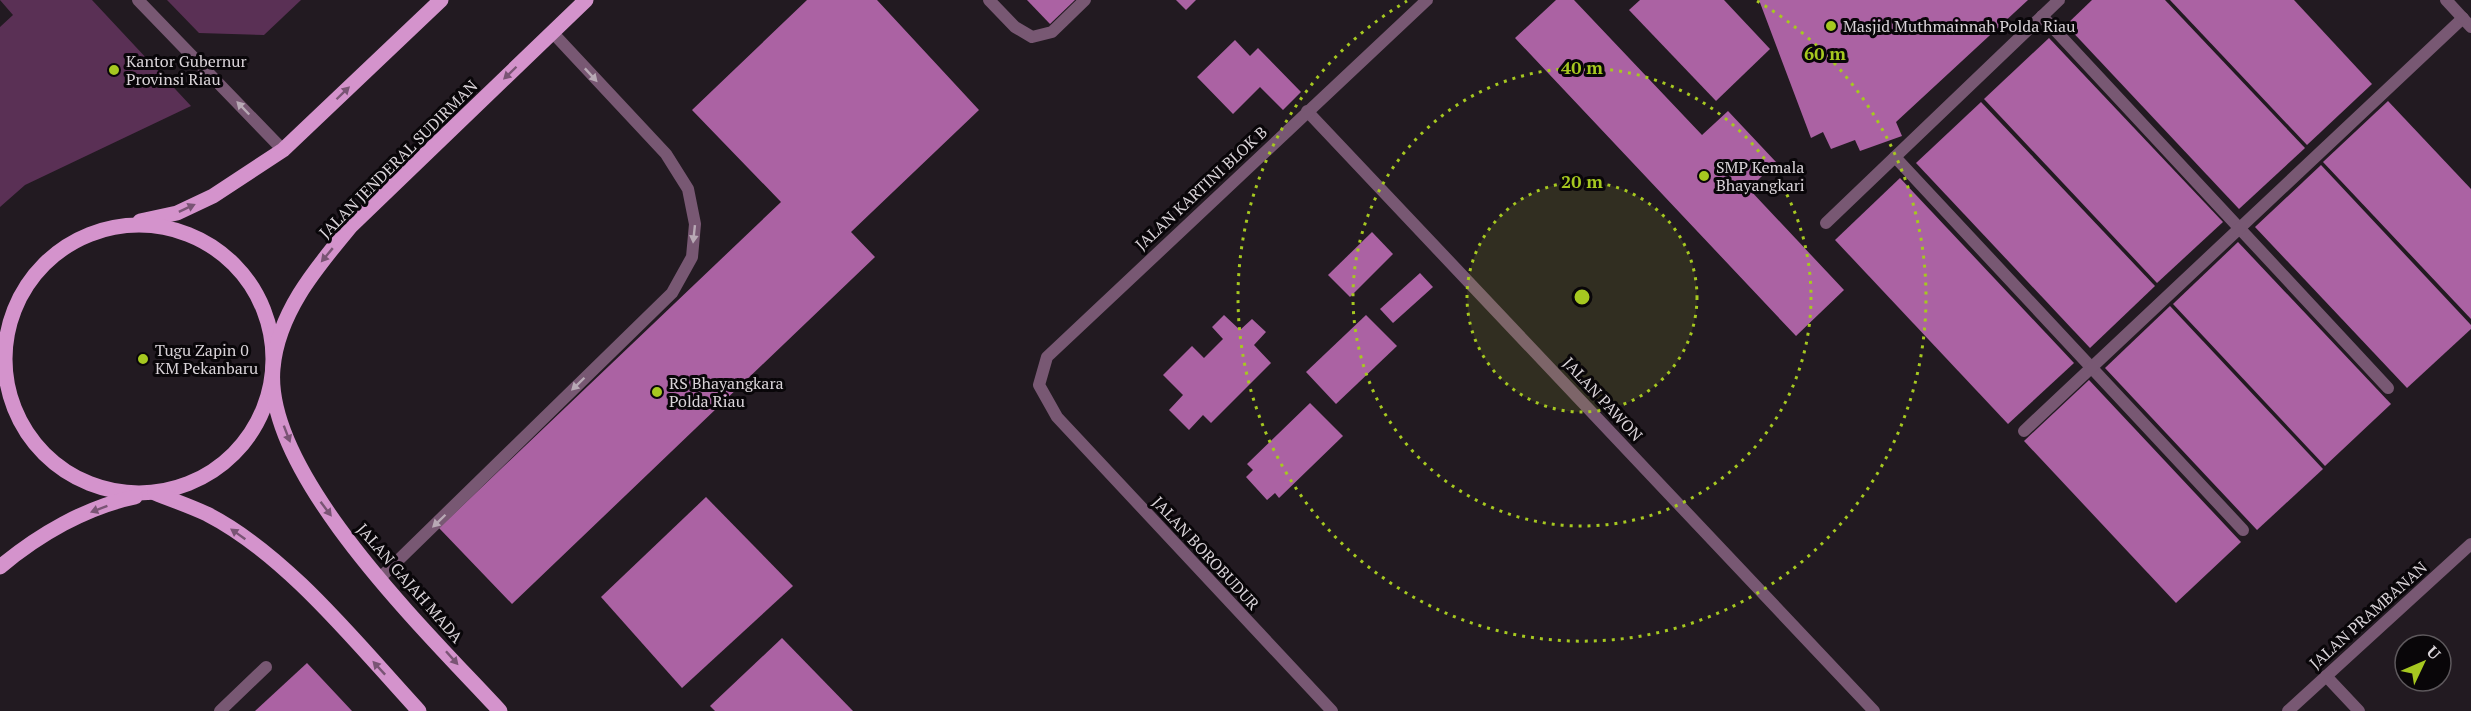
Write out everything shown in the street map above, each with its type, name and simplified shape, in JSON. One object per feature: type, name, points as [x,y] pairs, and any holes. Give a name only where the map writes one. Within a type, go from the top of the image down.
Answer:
[{"type":"main road","points":[[0,359],[13,310],[28,280],[50,256],[78,237],[111,227],[177,213],[213,196],[283,150],[441,0]]},
{"type":"main road","name":"JALAN JENDERAL SUDIRMAN","points":[[273,368],[287,314],[319,265],[351,226],[586,0]]},
{"type":"main road","points":[[0,567],[50,531],[92,511],[122,500],[179,489],[214,471],[236,452],[254,429],[267,402],[273,368],[271,334],[259,300],[238,269],[212,246],[179,231],[143,225],[111,227]]},
{"type":"main road","points":[[4,342],[5,375],[17,418],[44,454],[80,480],[123,493],[155,493],[206,514],[271,558],[329,614],[419,711]]},
{"type":"main road","name":"JALAN GAJAH MADA","points":[[273,368],[277,409],[296,459],[320,501],[379,579],[500,711]]},
{"type":"street","points":[[138,0],[283,150]]},
{"type":"street","points":[[989,0],[1015,27],[1032,37],[1052,32],[1085,0]]},
{"type":"street","name":"JALAN KARTINI BLOK B","points":[[1057,417],[1039,385],[1047,357],[1426,0]]},
{"type":"street","points":[[1826,224],[2060,0]]},
{"type":"street","points":[[2024,431],[2240,228],[2467,23],[2446,0]]},
{"type":"street","points":[[2043,16],[2388,388]]},
{"type":"street","points":[[379,579],[672,293],[692,257],[695,224],[687,189],[666,154],[552,32]]},
{"type":"street","name":"JALAN PAWON","points":[[1307,111],[1874,711]]},
{"type":"street","points":[[1895,157],[2243,530]]},
{"type":"street","name":"JALAN BOROBUDUR","points":[[1057,417],[1332,711]]},
{"type":"street","name":"JALAN PRAMBANAN","points":[[2288,711],[2471,544]]},
{"type":"street","points":[[220,711],[266,667]]},
{"type":"street","points":[[2326,676],[2359,711]]},
{"type":"shaded area","name":"Kantor Gubernur Provinsi Riau","points":[[0,0],[92,0],[191,106],[25,185],[0,207],[0,27],[13,15]]},
{"type":"shaded area","points":[[167,0],[301,0],[264,35],[199,33]]},
{"type":"building","name":"RS Bhayangkara Polda Riau","points":[[807,0],[877,0],[979,110],[851,232],[875,257],[512,604],[439,528],[781,202],[692,110]]},
{"type":"building","points":[[1027,0],[1075,0],[1050,24]]},
{"type":"building","points":[[1176,0],[1196,0],[1186,10]]},
{"type":"building","name":"SMP Kemala Bhayangkari","points":[[1556,0],[1574,0],[1702,135],[1728,111],[1776,162],[1749,189],[1844,290],[1796,336],[1515,38]]},
{"type":"building","points":[[1640,0],[1724,0],[1770,49],[1716,101],[1629,10]]},
{"type":"building","points":[[1759,0],[2028,0],[1896,122],[1902,136],[1860,151],[1855,140],[1831,149],[1823,132],[1811,138]]},
{"type":"building","points":[[2092,0],[2165,0],[2305,148],[2239,209],[2066,25]]},
{"type":"building","points":[[2170,0],[2294,0],[2372,84],[2307,145]]},
{"type":"building","points":[[2049,38],[2223,222],[2157,283],[1984,99]]},
{"type":"building","points":[[1235,40],[1250,56],[1258,48],[1301,92],[1283,110],[1260,87],[1233,114],[1197,77]]},
{"type":"building","points":[[2388,101],[2471,189],[2471,319],[2323,162]]},
{"type":"building","points":[[1981,102],[2155,286],[2090,348],[1916,163]]},
{"type":"building","points":[[2321,165],[2471,325],[2471,329],[2407,388],[2255,227]]},
{"type":"building","points":[[1900,178],[2074,363],[2008,424],[1835,240]]},
{"type":"building","points":[[1372,232],[1393,254],[1350,297],[1328,275]]},
{"type":"building","points":[[2238,242],[2391,404],[2325,466],[2173,304]]},
{"type":"building","points":[[1420,273],[1433,287],[1393,323],[1380,309]]},
{"type":"building","points":[[2170,306],[2323,469],[2257,530],[2105,368]]},
{"type":"building","points":[[1224,315],[1240,330],[1252,319],[1266,332],[1254,345],[1271,363],[1211,423],[1203,415],[1189,430],[1169,410],[1183,395],[1163,375],[1192,346],[1204,358],[1223,339],[1212,327]]},
{"type":"building","points":[[1366,315],[1397,346],[1336,404],[1306,372]]},
{"type":"building","points":[[2089,380],[2241,542],[2176,603],[2024,441]]},
{"type":"building","points":[[1310,403],[1343,436],[1279,498],[1275,493],[1267,500],[1246,477],[1253,470],[1247,464]]},
{"type":"building","points":[[706,497],[793,586],[682,688],[601,597]]},
{"type":"building","points":[[782,638],[853,711],[715,711],[710,706]]},
{"type":"building","points":[[307,663],[352,711],[255,711]]},
{"type":"place","name":"Masjid Muthmainnah Polda Riau","points":[[1831,26]]},
{"type":"place","name":"Kantor Gubernur Provinsi Riau","points":[[114,70]]},
{"type":"place","name":"SMP Kemala Bhayangkari","points":[[1704,176]]},
{"type":"place","name":"Tugu Zapin 0 KM Pekanbaru","points":[[143,359]]},
{"type":"place","name":"RS Bhayangkara Polda Riau","points":[[657,392]]}]
